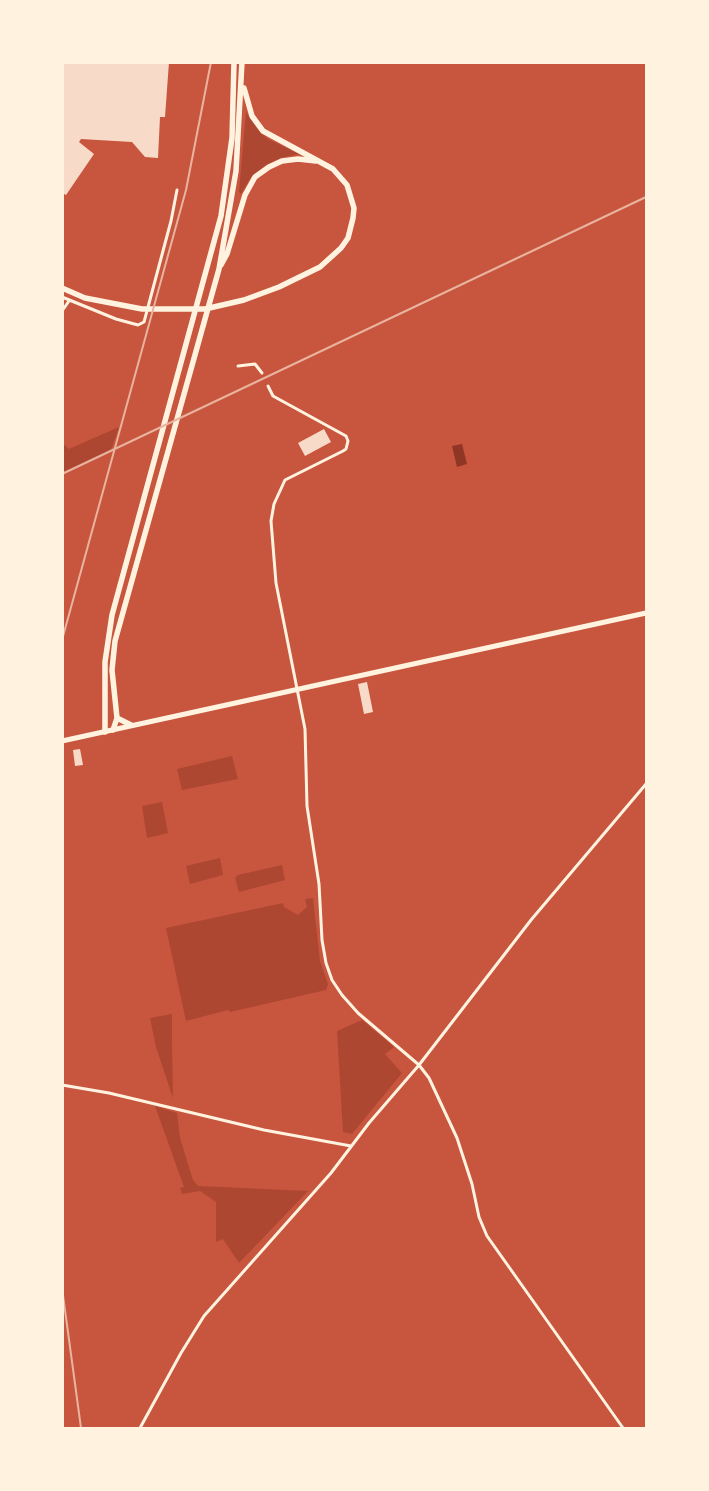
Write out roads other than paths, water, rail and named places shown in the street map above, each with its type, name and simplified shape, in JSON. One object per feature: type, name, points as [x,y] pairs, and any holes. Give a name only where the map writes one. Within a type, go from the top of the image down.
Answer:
[{"type":"highway","points":[[105,732],[105,662],[112,615],[221,216],[232,138],[234,62]]},
{"type":"highway","points":[[113,730],[117,718],[112,670],[117,629],[219,269],[236,171],[242,62]]},
{"type":"highway","points":[[62,288],[86,298],[142,309],[190,310],[244,300],[293,281],[330,260],[341,248],[352,227],[354,208],[347,185],[333,169],[263,131],[252,116],[242,83]]},
{"type":"highway","points":[[219,269],[227,254],[244,195],[255,177],[269,166],[282,161],[298,159],[320,162]]},
{"type":"highway","points":[[117,718],[131,725]]},
{"type":"main road","points":[[62,741],[646,613]]},
{"type":"street","points":[[62,297],[116,319],[138,325],[144,322],[178,190]]},
{"type":"street","points":[[62,311],[68,301]]},
{"type":"street","points":[[238,366],[255,364],[262,373]]},
{"type":"street","points":[[268,386],[273,396],[346,436],[348,441],[343,451],[284,480],[272,512],[271,532],[276,583],[305,729],[307,806],[318,877],[322,940],[332,980],[358,1013],[419,1065],[436,1091],[457,1138],[472,1184],[479,1216],[487,1236],[622,1428]]},
{"type":"street","points":[[140,1428],[181,1353],[204,1316],[352,1146],[419,1065],[530,920],[646,784]]},
{"type":"street","points":[[62,1085],[109,1093],[264,1130],[352,1146]]},
{"type":"railway","points":[[62,640],[186,190],[211,62]]},
{"type":"railway","points":[[62,474],[646,197]]},
{"type":"railway","points":[[62,1288],[81,1428]]}]
